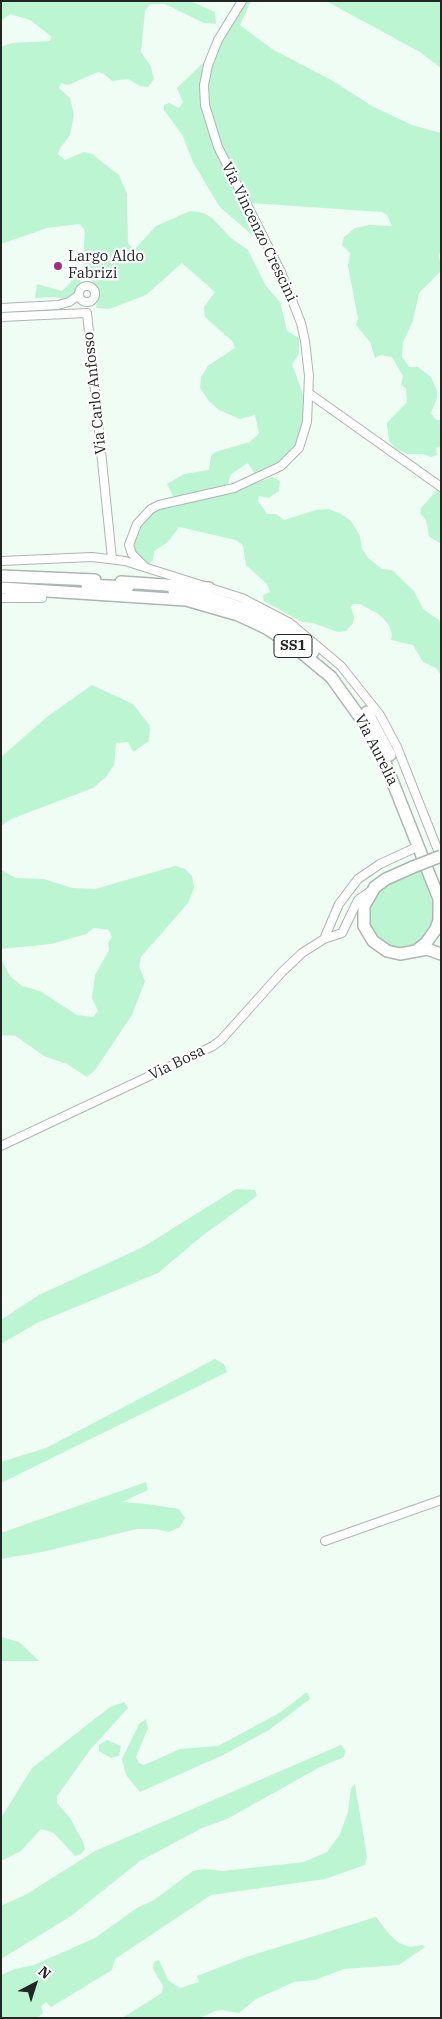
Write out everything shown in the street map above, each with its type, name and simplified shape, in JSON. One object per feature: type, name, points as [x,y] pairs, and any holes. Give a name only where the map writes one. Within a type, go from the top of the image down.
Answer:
[{"type":"highway","points":[[1,578],[209,588]]},
{"type":"highway","name":"Via Aurelia","points":[[1,578],[202,595],[251,612],[293,635],[336,673],[358,699],[376,726],[390,755],[441,885]]},
{"type":"highway","name":"Via Aurelia","points":[[1,588],[148,596],[211,606],[254,622],[306,655],[331,678],[364,722],[382,755],[440,904]]},
{"type":"highway","points":[[42,598],[90,593]]},
{"type":"highway","points":[[441,857],[384,880],[372,890],[364,906],[362,916],[364,926],[378,947],[391,953],[400,954],[416,950],[430,950],[441,954]]},
{"type":"highway","points":[[416,950],[426,944],[436,929],[439,920],[440,904]]},
{"type":"street","name":"Via Vincenzo Crescini","points":[[145,567],[135,557],[129,547],[135,528],[144,516],[160,505],[234,488],[287,462],[301,444],[307,422],[310,394],[305,341],[298,315],[281,272],[218,147],[205,105],[204,85],[208,64],[218,40],[242,1]]},
{"type":"street","points":[[1,308],[58,305],[69,302],[79,295],[84,287],[94,288],[96,297],[88,303],[87,313]]},
{"type":"street","points":[[79,295],[82,301],[88,303]]},
{"type":"street","name":"Via Carlo Anfosso","points":[[1,317],[87,313],[112,559]]},
{"type":"street","points":[[310,394],[441,487]]},
{"type":"street","points":[[1,561],[78,557],[112,559],[145,567],[242,598],[277,615],[317,644],[352,677],[380,716],[397,748],[441,857]]},
{"type":"street","points":[[1,598],[42,598]]},
{"type":"street","points":[[324,939],[336,911],[358,879],[380,864],[419,846]]},
{"type":"street","name":"Via Bosa","points":[[1,1146],[213,1046],[221,1040],[282,972],[302,953],[324,939],[342,933],[358,900],[372,890]]},
{"type":"street","points":[[324,1541],[441,1500]]},
{"type":"green space","points":[[1,1],[190,1],[215,12],[216,24],[204,23],[165,4],[150,4],[145,11],[141,52],[151,67],[154,79],[148,87],[140,86],[128,79],[112,81],[104,74],[98,72],[68,85],[61,83],[59,88],[70,98],[74,115],[70,135],[60,148],[58,154],[65,160],[84,152],[92,154],[119,175],[127,194],[128,243],[134,250],[156,226],[190,211],[204,213],[212,218],[231,238],[248,250],[266,286],[280,302],[287,331],[299,338],[299,354],[292,364],[304,397],[304,421],[293,450],[282,464],[256,475],[248,463],[231,474],[227,487],[174,498],[167,484],[184,474],[209,470],[211,456],[215,452],[250,442],[259,433],[255,415],[240,419],[219,410],[209,401],[200,388],[201,377],[208,366],[235,348],[232,341],[205,317],[204,307],[215,292],[182,263],[146,295],[109,309],[96,308],[98,291],[83,264],[85,230],[79,224],[47,228],[1,244],[1,47],[12,43],[50,41],[51,36],[30,20],[10,14],[1,21]]},
{"type":"green space","points":[[246,1],[251,1],[240,25],[272,49],[333,81],[372,106],[412,125],[441,133],[441,251],[439,255],[441,271],[419,293],[413,321],[403,342],[402,357],[409,367],[418,367],[431,377],[437,390],[437,398],[431,413],[436,420],[441,420],[441,447],[436,448],[437,455],[431,457],[423,454],[408,454],[396,449],[389,441],[387,423],[407,402],[406,388],[401,385],[403,376],[392,357],[381,355],[375,358],[370,342],[356,325],[358,318],[348,266],[350,253],[342,245],[344,237],[355,228],[369,225],[392,226],[387,215],[382,212],[251,203],[216,135],[210,118],[206,82],[210,67],[227,30]]},
{"type":"green space","points":[[326,1],[441,1],[441,68],[420,52]]},
{"type":"green space","points":[[204,62],[201,101],[206,122],[259,235],[253,236],[219,206],[193,162],[183,136],[164,110],[164,105],[169,103],[179,108],[183,102],[177,88]]},
{"type":"green space","name":"Largo Aldo Fabrizi","points":[[76,270],[80,274],[81,284],[72,295],[63,299],[55,297],[35,298],[37,284],[62,291],[71,282],[72,272]]},
{"type":"green space","points":[[273,477],[280,481],[279,491],[269,498],[259,496],[258,501],[267,514],[276,514],[284,520],[316,510],[329,509],[341,514],[351,521],[360,536],[362,549],[368,558],[382,569],[392,570],[414,591],[423,609],[439,620],[441,625],[441,675],[436,668],[423,662],[413,645],[391,640],[392,635],[389,625],[380,615],[360,604],[353,604],[351,607],[354,617],[353,623],[346,631],[338,632],[313,623],[302,622],[264,601],[263,595],[270,592],[267,584],[246,565],[243,545],[236,540],[179,527],[168,542],[154,551],[153,560],[149,564],[139,557],[134,549],[132,541],[138,527],[150,513]]},
{"type":"green space","points":[[437,490],[441,491],[441,544],[429,536],[426,520],[420,513],[421,508]]},
{"type":"green space","points":[[92,685],[133,704],[150,726],[149,741],[133,752],[128,742],[116,743],[114,765],[106,777],[93,788],[11,819],[1,826],[1,757],[47,717]]},
{"type":"green space","points":[[175,866],[185,869],[192,876],[194,888],[188,903],[141,957],[139,966],[145,981],[132,1015],[95,1070],[87,1077],[67,1064],[44,1056],[16,1036],[1,1035],[1,959],[10,976],[22,986],[40,991],[77,1015],[93,1017],[98,1011],[92,998],[95,975],[109,950],[108,943],[112,937],[109,930],[94,928],[86,934],[51,944],[1,949],[1,870],[16,878],[44,879],[72,888],[95,889]]},
{"type":"green space","points":[[421,870],[437,915],[427,940],[407,949],[392,948],[375,937],[370,926],[368,909],[377,893],[397,880]]},
{"type":"green space","points":[[236,1189],[255,1190],[257,1196],[202,1236],[158,1273],[37,1323],[1,1344],[1,1320],[39,1295],[143,1247]]},
{"type":"green space","points":[[215,1359],[224,1364],[227,1372],[1,1483],[1,1462],[46,1448]]},
{"type":"green space","points":[[146,1482],[148,1490],[122,1502],[179,1509],[185,1518],[180,1527],[169,1532],[156,1529],[137,1529],[42,1552],[1,1559],[1,1533]]},
{"type":"green space","points":[[1,1637],[19,1642],[39,1661],[1,1661]]},
{"type":"green space","points":[[307,1692],[310,1699],[269,1730],[223,1755],[140,1792],[126,1775],[122,1759],[139,1724],[146,1719],[148,1728],[136,1757],[139,1763],[144,1765],[180,1749],[218,1746],[281,1712]]},
{"type":"green space","points":[[124,1702],[128,1708],[90,1750],[57,1796],[57,1803],[70,1818],[85,1849],[81,1854],[75,1856],[54,1833],[41,1829],[21,1851],[1,1861],[1,1818],[32,1768],[110,1707]]},
{"type":"green space","points":[[107,1740],[121,1746],[119,1756],[111,1758],[99,1751],[99,1745]]},
{"type":"green space","points":[[341,1745],[345,1750],[344,1757],[320,1767],[227,1819],[202,1828],[140,1861],[71,1916],[1,1959],[1,1906],[27,1894],[95,1851]]},
{"type":"green space","points":[[355,1784],[367,1857],[365,1865],[325,1879],[211,1895],[115,1959],[112,1970],[51,2007],[46,2002],[41,2006],[43,2013],[37,2018],[1,2018],[1,1975],[15,1969],[34,1965],[95,1938],[137,1908],[154,1900],[193,1871],[204,1869],[223,1871],[304,1862],[327,1852],[340,1834],[348,1812],[351,1788]]},
{"type":"green space","points":[[376,1917],[399,1943],[410,1947],[423,1945],[425,1947],[399,1965],[344,1969],[315,1980],[294,1982],[256,1999],[239,2013],[222,2010],[200,2018],[122,2018],[162,1993],[163,1986],[153,1969],[154,1962],[159,1960],[168,1980],[180,1988],[199,1982],[197,1976],[246,1957]]},
{"type":"place","name":"Largo Aldo Fabrizi","points":[[58,266]]}]
